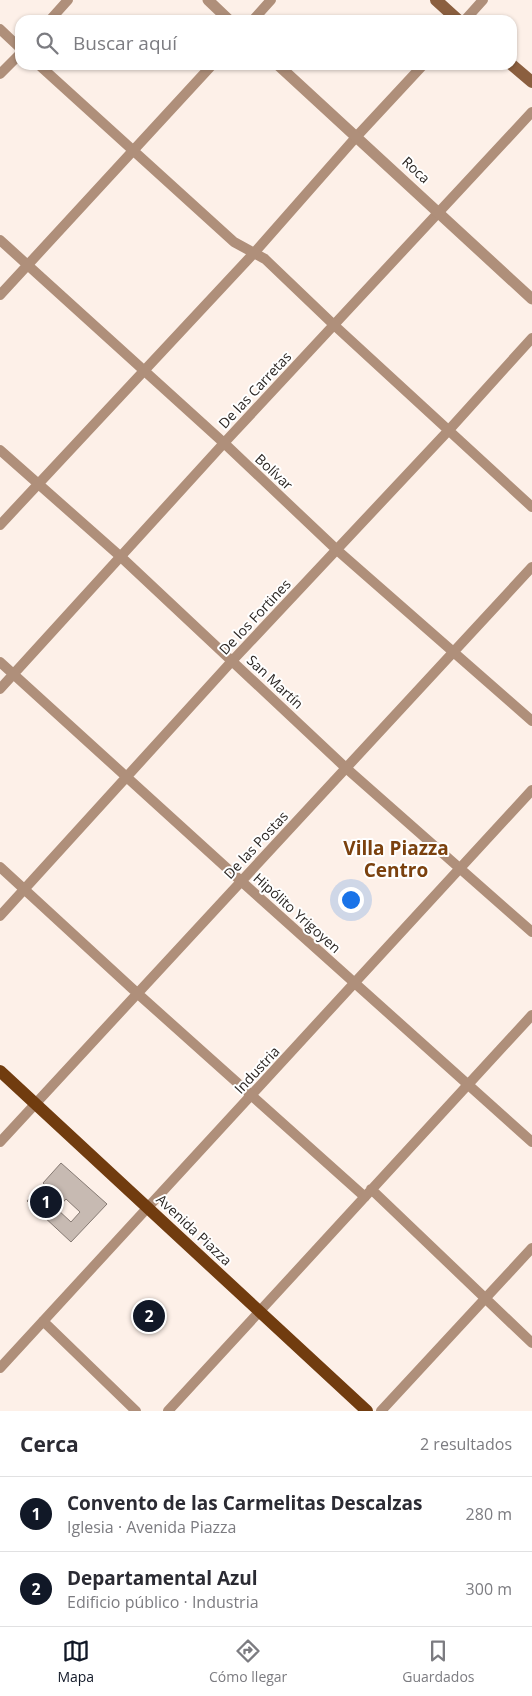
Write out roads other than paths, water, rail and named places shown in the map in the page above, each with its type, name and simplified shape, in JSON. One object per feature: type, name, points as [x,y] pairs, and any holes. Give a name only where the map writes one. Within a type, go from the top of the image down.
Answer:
[{"type":"main road","points":[[436,0],[452,15]]},
{"type":"main road","points":[[517,69],[532,82]]},
{"type":"main road","name":"Avenida Piazza","points":[[0,1071],[367,1411]]},
{"type":"street","points":[[54,15],[68,0]]},
{"type":"street","points":[[208,0],[224,15]]},
{"type":"street","points":[[258,15],[271,0]]},
{"type":"street","points":[[470,15],[483,0]]},
{"type":"street","points":[[0,29],[15,43]]},
{"type":"street","points":[[0,74],[15,59]]},
{"type":"street","points":[[44,70],[234,242],[265,259],[532,507]]},
{"type":"street","points":[[0,295],[207,70]]},
{"type":"street","name":"Roca","points":[[284,70],[532,299]]},
{"type":"street","points":[[0,525],[254,253],[357,136],[418,70]]},
{"type":"street","name":"De las Carretas","points":[[0,688],[224,443],[532,112]]},
{"type":"street","name":"Bolívar","points":[[0,240],[224,443],[337,550],[532,721]]},
{"type":"street","name":"De los Fortines","points":[[0,916],[232,661],[448,431],[532,338]]},
{"type":"street","name":"San Martín","points":[[0,450],[121,557],[346,768],[532,932]]},
{"type":"street","name":"De las Postas","points":[[0,1142],[532,567]]},
{"type":"street","name":"Hipólito Yrigoyen","points":[[0,662],[532,1142]]},
{"type":"street","name":"Industria","points":[[0,1368],[532,790]]},
{"type":"street","points":[[0,868],[136,993],[252,1096],[368,1193],[532,1342]]},
{"type":"street","points":[[168,1411],[532,1015]]},
{"type":"street","points":[[382,1411],[532,1248]]},
{"type":"street","points":[[43,1321],[136,1411]]},
{"type":"place","name":"Convento de las Carmelitas Descalzas","points":[[46,1202]]},
{"type":"place","name":"Departamental Azul","points":[[149,1316]]},
{"type":"district","name":"Villa Piazza Centro","points":[[396,859]]}]
